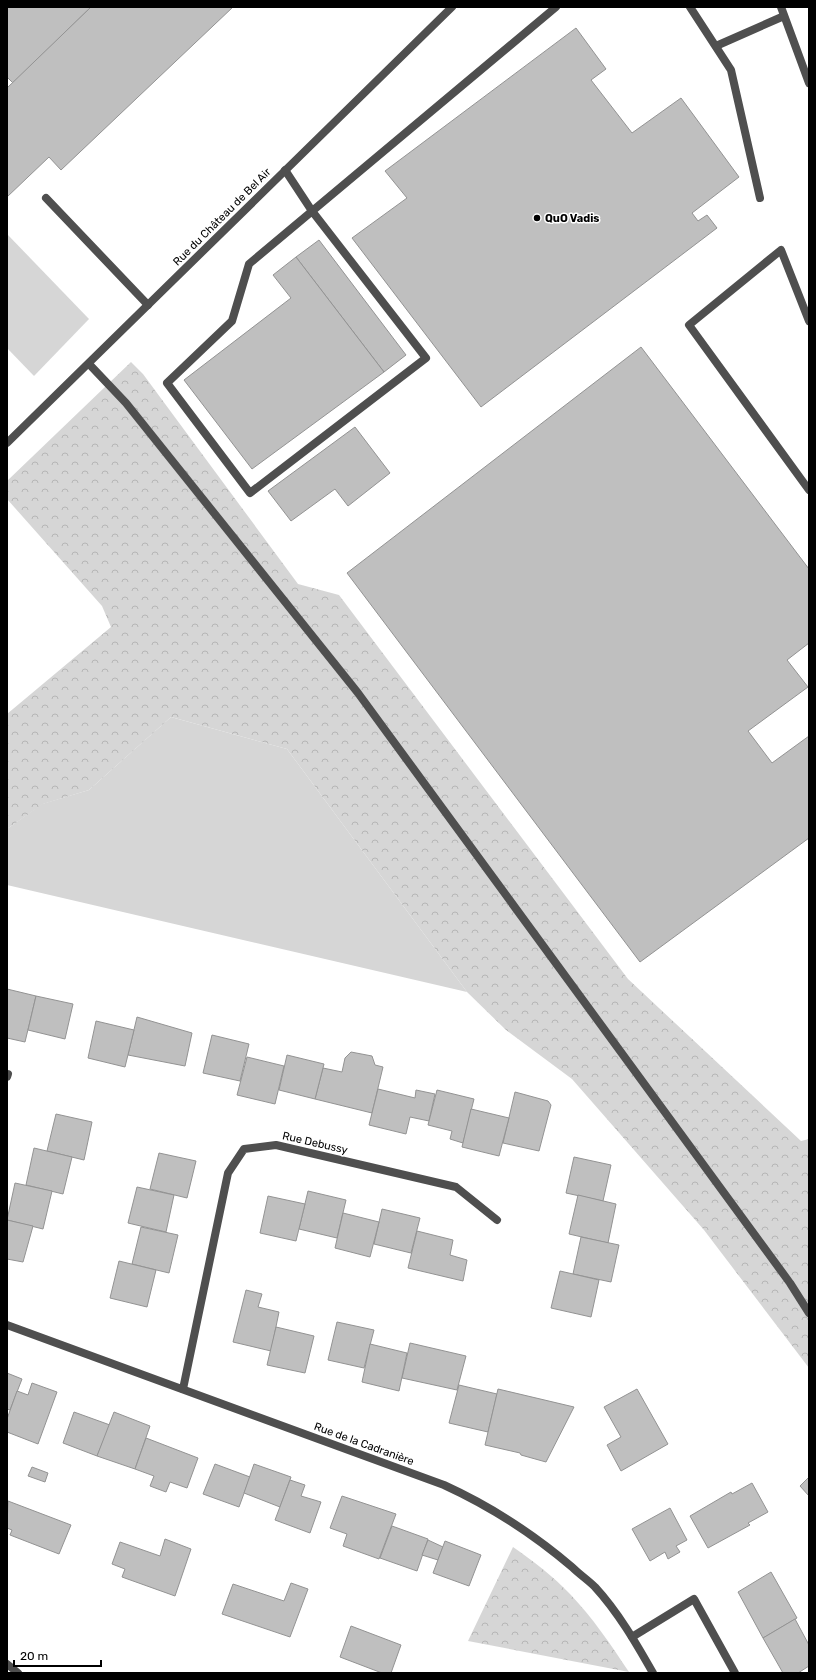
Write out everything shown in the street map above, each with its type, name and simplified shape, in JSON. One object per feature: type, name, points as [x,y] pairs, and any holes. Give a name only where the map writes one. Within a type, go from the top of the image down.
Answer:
[{"type":"street","name":"Rue du Château de Bel Air","points":[[7,443],[452,7]]},
{"type":"street","points":[[285,170],[312,211],[426,358],[250,493],[167,383],[232,321],[248,264],[312,211],[556,7]]},
{"type":"street","points":[[690,7],[731,70],[760,198]]},
{"type":"street","points":[[781,7],[809,83]]},
{"type":"street","points":[[716,46],[784,16]]},
{"type":"street","points":[[46,198],[148,305]]},
{"type":"street","points":[[809,321],[781,250],[689,325],[809,490]]},
{"type":"street","points":[[88,364],[126,403],[358,693],[790,1283],[809,1313]]},
{"type":"street","name":"Rue Debussy","points":[[182,1389],[228,1172],[244,1149],[276,1145],[456,1187],[497,1220]]},
{"type":"street","name":"Rue de la Cadranière","points":[[7,1325],[444,1485],[480,1501],[516,1523],[554,1551],[594,1587],[632,1637],[653,1673]]},
{"type":"street","points":[[632,1637],[694,1599],[735,1673]]},
{"type":"street","points":[[7,1664],[18,1673]]},
{"type":"green space","points":[[7,234],[89,319],[34,376],[7,348]]},
{"type":"green space","points":[[131,362],[143,374],[298,584],[339,595],[628,979],[801,1141],[809,1139],[809,1368],[704,1230],[572,1079],[506,1030],[467,992],[287,749],[171,717],[89,790],[43,804],[7,829],[7,714],[111,627],[102,606],[7,499],[7,481]]},
{"type":"green space","points":[[171,717],[287,749],[467,992],[7,885],[7,829],[42,804],[89,790]]},
{"type":"green space","points":[[513,1547],[543,1569],[570,1594],[594,1622],[629,1672],[468,1641]]},
{"type":"building","points":[[7,7],[91,7],[13,83],[7,77]]},
{"type":"building","points":[[91,7],[233,7],[61,170],[49,157],[7,197],[7,88]]},
{"type":"building","name":"QuO Vadis","points":[[576,28],[606,69],[591,80],[632,133],[681,98],[739,177],[692,213],[698,221],[707,215],[717,228],[481,407],[352,238],[407,198],[385,171]]},
{"type":"building","points":[[319,240],[406,355],[384,372],[296,257]]},
{"type":"building","points":[[296,257],[384,372],[252,469],[184,380],[291,298],[273,275]]},
{"type":"building","points":[[641,347],[809,569],[809,643],[787,660],[808,687],[748,731],[772,763],[809,736],[809,838],[640,962],[347,573]]},
{"type":"building","points":[[355,427],[390,473],[348,506],[335,489],[291,521],[268,491]]},
{"type":"building","points":[[7,989],[36,996],[25,1042],[7,1038]]},
{"type":"building","points":[[36,996],[73,1004],[65,1039],[28,1030]]},
{"type":"building","points":[[137,1017],[192,1033],[185,1066],[128,1055]]},
{"type":"building","points":[[96,1021],[134,1030],[125,1067],[88,1058]]},
{"type":"building","points":[[212,1035],[249,1044],[240,1081],[203,1073]]},
{"type":"building","points":[[351,1052],[372,1056],[375,1065],[383,1067],[372,1113],[315,1099],[323,1068],[342,1072],[345,1058]]},
{"type":"building","points":[[287,1055],[324,1064],[315,1099],[279,1090]]},
{"type":"building","points":[[247,1057],[284,1066],[275,1104],[237,1095]]},
{"type":"building","points":[[378,1089],[415,1098],[416,1090],[435,1094],[429,1121],[410,1117],[406,1134],[369,1125]]},
{"type":"building","points":[[437,1090],[474,1099],[463,1143],[450,1139],[452,1131],[428,1125]]},
{"type":"building","points":[[515,1092],[548,1101],[551,1105],[539,1151],[503,1143]]},
{"type":"building","points":[[471,1109],[509,1118],[499,1156],[462,1147]]},
{"type":"building","points":[[56,1114],[92,1122],[84,1160],[47,1151]]},
{"type":"building","points":[[34,1148],[72,1157],[63,1194],[26,1185]]},
{"type":"building","points":[[159,1153],[196,1161],[187,1198],[150,1189]]},
{"type":"building","points":[[574,1157],[611,1165],[603,1201],[566,1193]]},
{"type":"building","points":[[15,1183],[52,1191],[43,1229],[7,1220]]},
{"type":"building","points":[[137,1187],[174,1195],[166,1232],[128,1223]]},
{"type":"building","points":[[308,1191],[346,1200],[337,1238],[299,1229]]},
{"type":"building","points":[[578,1195],[616,1204],[608,1243],[569,1234]]},
{"type":"building","points":[[268,1196],[305,1204],[296,1241],[260,1233]]},
{"type":"building","points":[[382,1209],[420,1218],[411,1253],[374,1244]]},
{"type":"building","points":[[343,1213],[379,1222],[370,1257],[335,1248]]},
{"type":"building","points":[[7,1220],[33,1226],[23,1262],[7,1259]]},
{"type":"building","points":[[141,1227],[178,1235],[169,1273],[132,1264]]},
{"type":"building","points":[[417,1231],[453,1240],[450,1255],[467,1260],[463,1281],[408,1268]]},
{"type":"building","points":[[581,1237],[619,1245],[611,1282],[573,1274]]},
{"type":"building","points":[[119,1261],[156,1270],[147,1307],[110,1298]]},
{"type":"building","points":[[560,1271],[599,1280],[591,1317],[551,1308]]},
{"type":"building","points":[[246,1290],[262,1294],[258,1307],[279,1312],[271,1351],[233,1342]]},
{"type":"building","points":[[337,1322],[374,1330],[364,1368],[328,1360]]},
{"type":"building","points":[[276,1327],[314,1336],[305,1373],[267,1365]]},
{"type":"building","points":[[410,1343],[466,1356],[457,1390],[402,1378]]},
{"type":"building","points":[[370,1344],[407,1353],[399,1391],[362,1382]]},
{"type":"building","points":[[7,1373],[22,1379],[10,1410],[7,1409]]},
{"type":"building","points":[[32,1383],[57,1392],[38,1444],[7,1432],[7,1419],[17,1391],[28,1395]]},
{"type":"building","points":[[459,1385],[497,1394],[488,1432],[449,1423]]},
{"type":"building","points":[[498,1389],[574,1407],[546,1462],[521,1455],[520,1453],[485,1445]]},
{"type":"building","points":[[637,1389],[668,1444],[621,1471],[607,1445],[621,1437],[604,1407]]},
{"type":"building","points":[[74,1412],[110,1425],[97,1456],[63,1443]]},
{"type":"building","points":[[114,1412],[150,1426],[135,1469],[97,1456]]},
{"type":"building","points":[[146,1438],[198,1458],[187,1488],[170,1482],[166,1492],[150,1486],[154,1476],[135,1469]]},
{"type":"building","points":[[215,1464],[250,1477],[239,1507],[203,1494]]},
{"type":"building","points":[[254,1464],[291,1477],[280,1507],[244,1493]]},
{"type":"building","points":[[32,1467],[48,1473],[45,1482],[28,1476]]},
{"type":"building","points":[[809,1477],[809,1496],[800,1486]]},
{"type":"building","points":[[290,1480],[305,1485],[301,1496],[321,1502],[310,1533],[275,1520]]},
{"type":"building","points":[[752,1483],[768,1512],[748,1523],[750,1525],[708,1548],[690,1516],[731,1492],[732,1494]]},
{"type":"building","points":[[342,1496],[396,1514],[379,1559],[343,1546],[347,1534],[330,1528]]},
{"type":"building","points":[[8,1501],[71,1525],[59,1554],[10,1535],[12,1530],[7,1528]]},
{"type":"building","points":[[670,1508],[687,1540],[676,1546],[680,1552],[668,1559],[665,1552],[650,1561],[632,1529]]},
{"type":"building","points":[[392,1526],[428,1539],[417,1571],[380,1558]]},
{"type":"building","points":[[165,1539],[191,1549],[175,1596],[122,1577],[125,1569],[112,1564],[120,1542],[160,1556]]},
{"type":"building","points":[[428,1540],[443,1547],[438,1560],[422,1555]]},
{"type":"building","points":[[445,1541],[481,1555],[469,1586],[433,1573]]},
{"type":"building","points":[[771,1572],[797,1618],[763,1638],[738,1592]]},
{"type":"building","points":[[291,1583],[308,1589],[290,1637],[222,1614],[233,1584],[284,1601]]},
{"type":"building","points":[[795,1619],[809,1645],[809,1666],[798,1673],[783,1673],[763,1638]]},
{"type":"building","points":[[351,1626],[401,1645],[391,1673],[382,1673],[340,1657]]},
{"type":"place","name":"QuO Vadis","points":[[537,218]]}]
